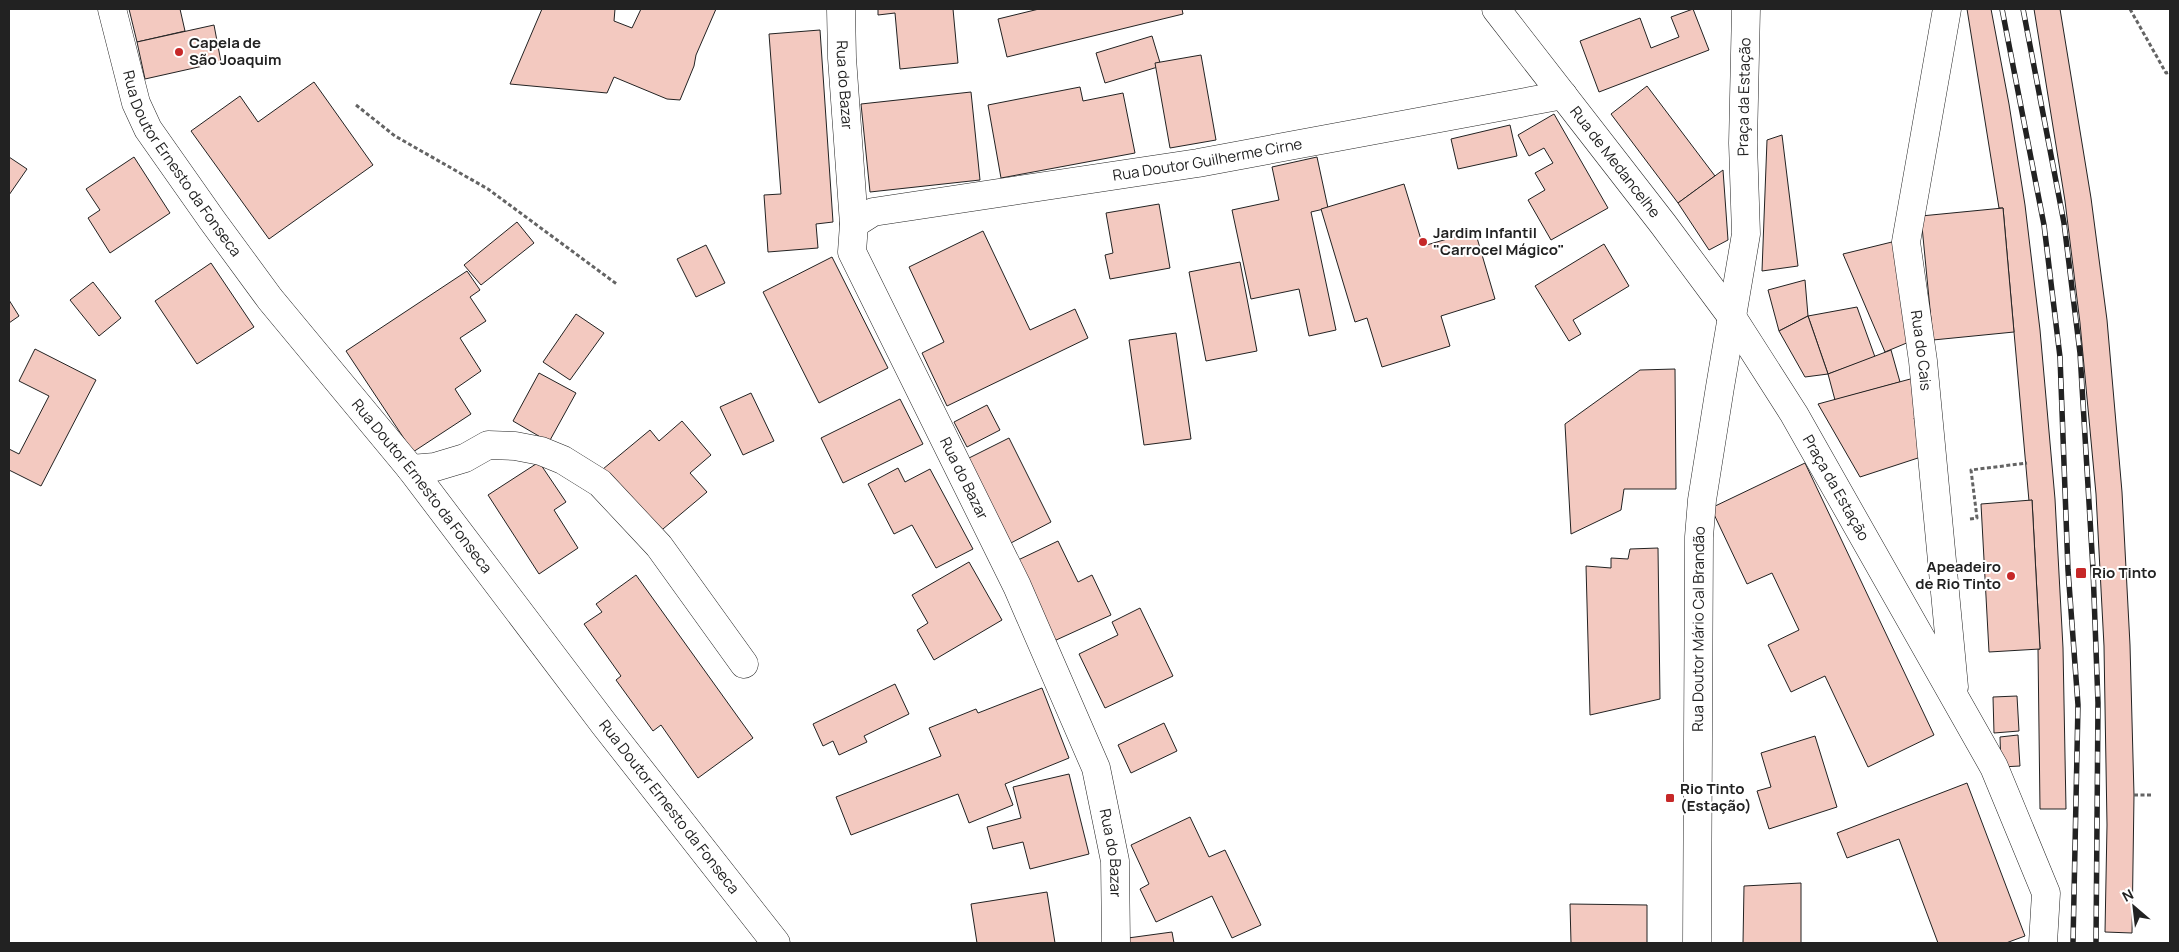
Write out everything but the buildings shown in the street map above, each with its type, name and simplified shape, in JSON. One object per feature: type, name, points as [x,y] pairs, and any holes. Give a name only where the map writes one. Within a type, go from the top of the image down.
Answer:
[{"type":"street","name":"Rua Doutor Ernesto da Fonseca","points":[[112,9],[136,103],[148,129],[270,299],[411,470],[604,724],[776,943]]},
{"type":"street","name":"Rua do Bazar","points":[[842,9],[842,58],[854,224],[852,252],[1018,586],[1096,768],[1115,861],[1116,943]]},
{"type":"street","name":"Rua de Medancelhe","points":[[1496,9],[1663,224],[1732,317]]},
{"type":"street","name":"Praça da Estação","points":[[1746,9],[1743,143],[1746,234],[1732,317],[1794,414],[1994,766],[2046,893],[2043,943]]},
{"type":"street","name":"Rua do Cais","points":[[1948,9],[1906,242],[1923,361],[1954,696]]},
{"type":"street","name":"Rua Doutor Guilherme Cirne","points":[[854,224],[874,212],[1198,163],[1563,95]]},
{"type":"street","name":"Rua Doutor Mário Cal Brandão","points":[[1697,943],[1699,537],[1702,500],[1732,317]]},
{"type":"street","points":[[411,470],[435,467],[464,458],[488,445],[515,446],[541,451],[563,460],[600,483],[659,546],[744,664]]},
{"type":"path","points":[[2130,9],[2166,73],[2170,72]]},
{"type":"path","points":[[356,105],[395,136],[488,190],[618,285]]},
{"type":"path","points":[[1938,522],[1977,518],[1971,470],[2027,463]]},
{"type":"path","points":[[2134,795],[2152,795]]},
{"type":"railway","points":[[2002,9],[2044,225],[2060,357],[2068,570],[2078,705],[2073,943]]},
{"type":"railway","points":[[2023,9],[2064,223],[2080,353],[2093,569],[2098,703],[2096,943]]},
{"type":"place","name":"Capela de São Joaquim","points":[[179,52]]},
{"type":"place","name":"Jardim Infantil \"Carrocel Mágico\"","points":[[1423,242]]},
{"type":"place","name":"Rio Tinto","points":[[2081,573]]},
{"type":"place","name":"Apeadeiro de Rio Tinto","points":[[2011,576]]},
{"type":"place","name":"Rio Tinto (Estação)","points":[[1670,798]]}]
